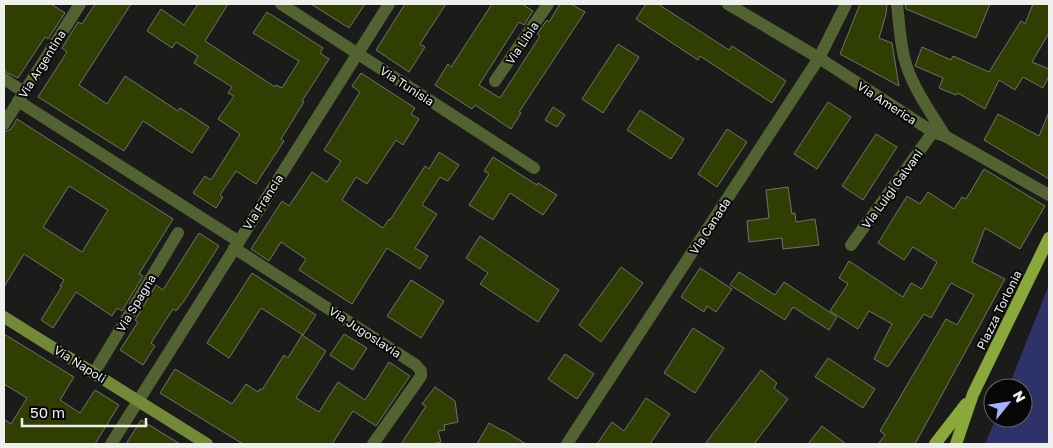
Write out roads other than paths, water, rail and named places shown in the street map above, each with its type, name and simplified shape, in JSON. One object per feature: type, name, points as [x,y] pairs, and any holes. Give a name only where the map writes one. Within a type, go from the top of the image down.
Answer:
[{"type":"main road","name":"Piazza Torlonia","points":[[956,444],[973,394],[1049,238]]},
{"type":"main road","name":"Via Napoli","points":[[4,317],[207,444]]},
{"type":"main road","name":"Piazza Torlonia","points":[[935,444],[973,394]]},
{"type":"street","name":"Via Tunisia","points":[[280,4],[534,168]]},
{"type":"street","name":"Via Francia","points":[[111,444],[389,4]]},
{"type":"street","name":"Via Libia","points":[[495,82],[548,4]]},
{"type":"street","name":"Via America","points":[[728,4],[819,58],[939,134],[1049,195]]},
{"type":"street","name":"Via Canada","points":[[567,444],[819,58],[846,4]]},
{"type":"street","points":[[897,4],[904,58],[917,90],[939,134]]},
{"type":"street","name":"Via Argentina","points":[[4,124],[22,97],[75,6]]},
{"type":"street","name":"Via Jugoslavia","points":[[4,79],[22,97],[416,365],[421,371],[420,376],[373,444]]},
{"type":"street","name":"Via Luigi Galvani","points":[[851,245],[939,134]]},
{"type":"street","name":"Via Spagna","points":[[94,372],[178,233]]}]
